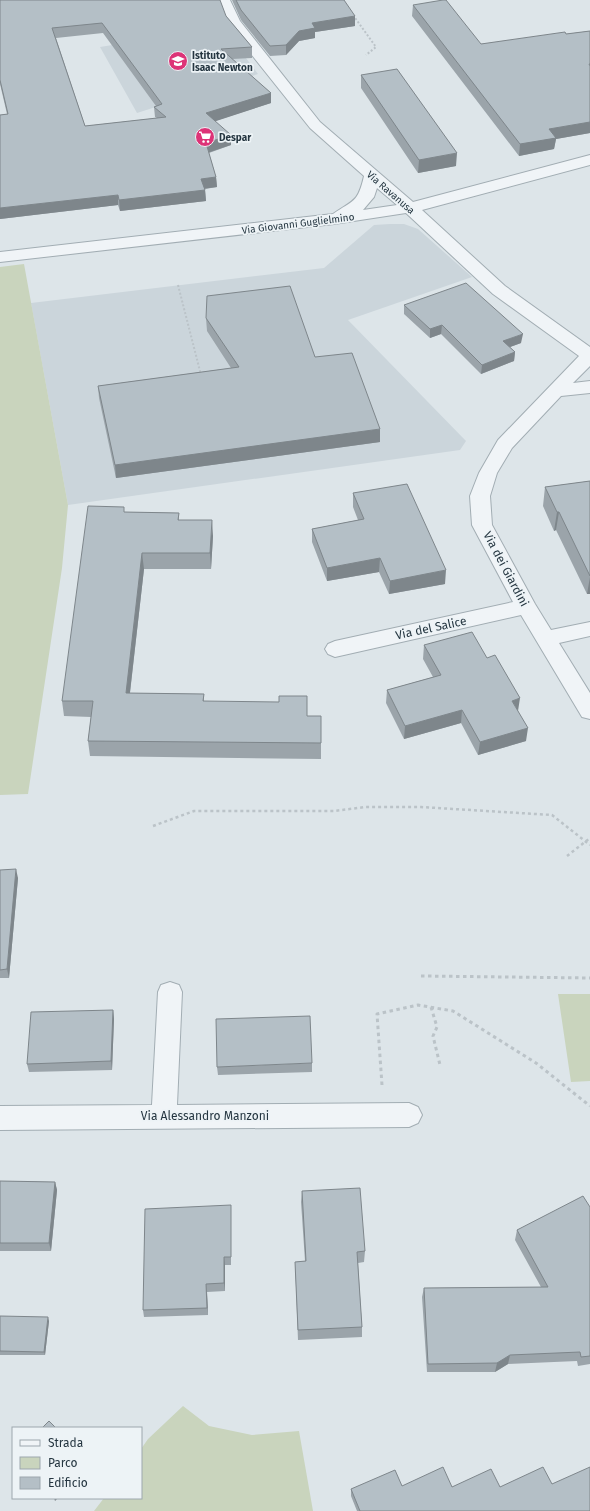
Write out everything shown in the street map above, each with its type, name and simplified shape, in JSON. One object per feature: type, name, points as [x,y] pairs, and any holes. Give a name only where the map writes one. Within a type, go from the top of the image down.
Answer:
[{"type":"street","name":"Via Ravanusa","points":[[223,0],[234,22],[274,76],[314,125],[410,208],[500,290],[590,355]]},
{"type":"street","name":"Via Giovanni Guglielmino","points":[[0,257],[334,219],[423,206],[590,160]]},
{"type":"street","points":[[334,219],[361,204],[367,197],[372,175]]},
{"type":"street","name":"Via dei Giardini","points":[[590,355],[505,444],[488,473],[480,496],[482,525],[526,607],[590,711]]},
{"type":"street","points":[[556,391],[590,387]]},
{"type":"street","name":"Via del Salice","points":[[335,649],[526,607]]},
{"type":"street","points":[[546,639],[590,629]]},
{"type":"street","points":[[164,1116],[170,992]]},
{"type":"street","name":"Via Alessandro Manzoni","points":[[0,1118],[409,1115]]},
{"type":"path","points":[[353,14],[376,47],[366,56]]},
{"type":"path","points":[[178,286],[201,377]]},
{"type":"path","points":[[153,826],[194,811],[334,811],[366,807],[421,807],[552,815],[590,845]]},
{"type":"path","points":[[567,856],[590,838]]},
{"type":"path","points":[[421,976],[590,978]]},
{"type":"path","points":[[388,1087],[382,1087],[377,1014],[418,1005],[453,1011],[536,1063],[590,1106]]},
{"type":"path","points":[[431,1007],[437,1027],[433,1036],[440,1065]]},
{"type":"shaded area","name":"Istituto Isaac Newton","points":[[230,37],[258,74],[137,113],[100,47],[131,42]]},
{"type":"shaded area","points":[[404,224],[418,229],[472,277],[348,320],[466,441],[460,450],[68,505],[31,303],[324,268],[374,225]]},
{"type":"green space","points":[[24,264],[68,505],[62,568],[28,794],[0,795],[0,267]]},
{"type":"green space","points":[[558,994],[590,994],[590,1081],[571,1082]]},
{"type":"green space","points":[[183,1406],[209,1426],[252,1435],[299,1431],[313,1511],[94,1511],[103,1499],[142,1499],[142,1448],[148,1439]]},
{"type":"building","points":[[0,0],[220,0],[226,16],[252,47],[221,49],[271,93],[206,113],[231,135],[206,143],[216,177],[201,179],[205,190],[119,200],[118,195],[0,208],[0,115],[8,114],[0,80]],"holes":[[[102,23],[162,104],[154,107],[166,117],[85,126],[52,28]]]},
{"type":"building","points":[[236,0],[344,0],[355,16],[312,23],[315,28],[299,31],[286,45],[270,46],[241,10]]},
{"type":"building","points":[[446,0],[481,44],[565,32],[566,34],[590,31],[590,122],[549,129],[556,138],[520,144],[413,5]]},
{"type":"building","points":[[397,69],[457,153],[419,160],[361,75]]},
{"type":"building","points":[[466,283],[523,334],[503,341],[515,352],[482,365],[442,325],[430,329],[404,305]]},
{"type":"building","points":[[290,286],[315,357],[352,353],[380,429],[115,465],[98,386],[239,367],[206,318],[207,296]]},
{"type":"building","points":[[590,481],[590,576],[559,512],[557,512],[545,487]]},
{"type":"building","points":[[407,484],[446,570],[390,581],[380,558],[327,568],[312,529],[364,519],[353,493]]},
{"type":"building","points":[[88,506],[124,507],[124,512],[179,513],[178,520],[212,520],[210,553],[142,553],[126,693],[204,694],[203,701],[279,702],[279,696],[307,696],[307,716],[321,716],[321,743],[88,741],[93,701],[62,701]]},
{"type":"building","points":[[472,632],[487,658],[495,655],[520,698],[512,701],[528,728],[480,742],[462,710],[405,726],[387,690],[441,675],[424,645]]},
{"type":"building","points":[[16,869],[7,969],[0,970],[0,870]]},
{"type":"building","points":[[113,1010],[111,1061],[27,1064],[31,1012]]},
{"type":"building","points":[[310,1016],[312,1063],[217,1067],[216,1019]]},
{"type":"building","points":[[0,1181],[55,1182],[49,1243],[0,1243]]},
{"type":"building","points":[[360,1188],[365,1251],[357,1252],[362,1327],[298,1330],[295,1262],[306,1261],[302,1191]]},
{"type":"building","points":[[583,1196],[590,1207],[590,1356],[581,1357],[580,1352],[510,1355],[497,1363],[428,1364],[424,1288],[548,1287],[517,1230]]},
{"type":"building","points":[[231,1205],[231,1257],[224,1257],[224,1283],[206,1284],[207,1308],[143,1310],[145,1209]]},
{"type":"building","points":[[0,1316],[48,1317],[44,1352],[0,1351]]},
{"type":"building","points":[[49,1421],[55,1427],[43,1427]]},
{"type":"building","points":[[443,1467],[452,1487],[491,1469],[500,1487],[543,1467],[552,1484],[590,1467],[590,1511],[360,1511],[351,1489],[395,1470],[402,1486]]},
{"type":"place","name":"Istituto Isaac Newton","points":[[178,61]]},
{"type":"place","name":"Despar","points":[[205,137]]}]
